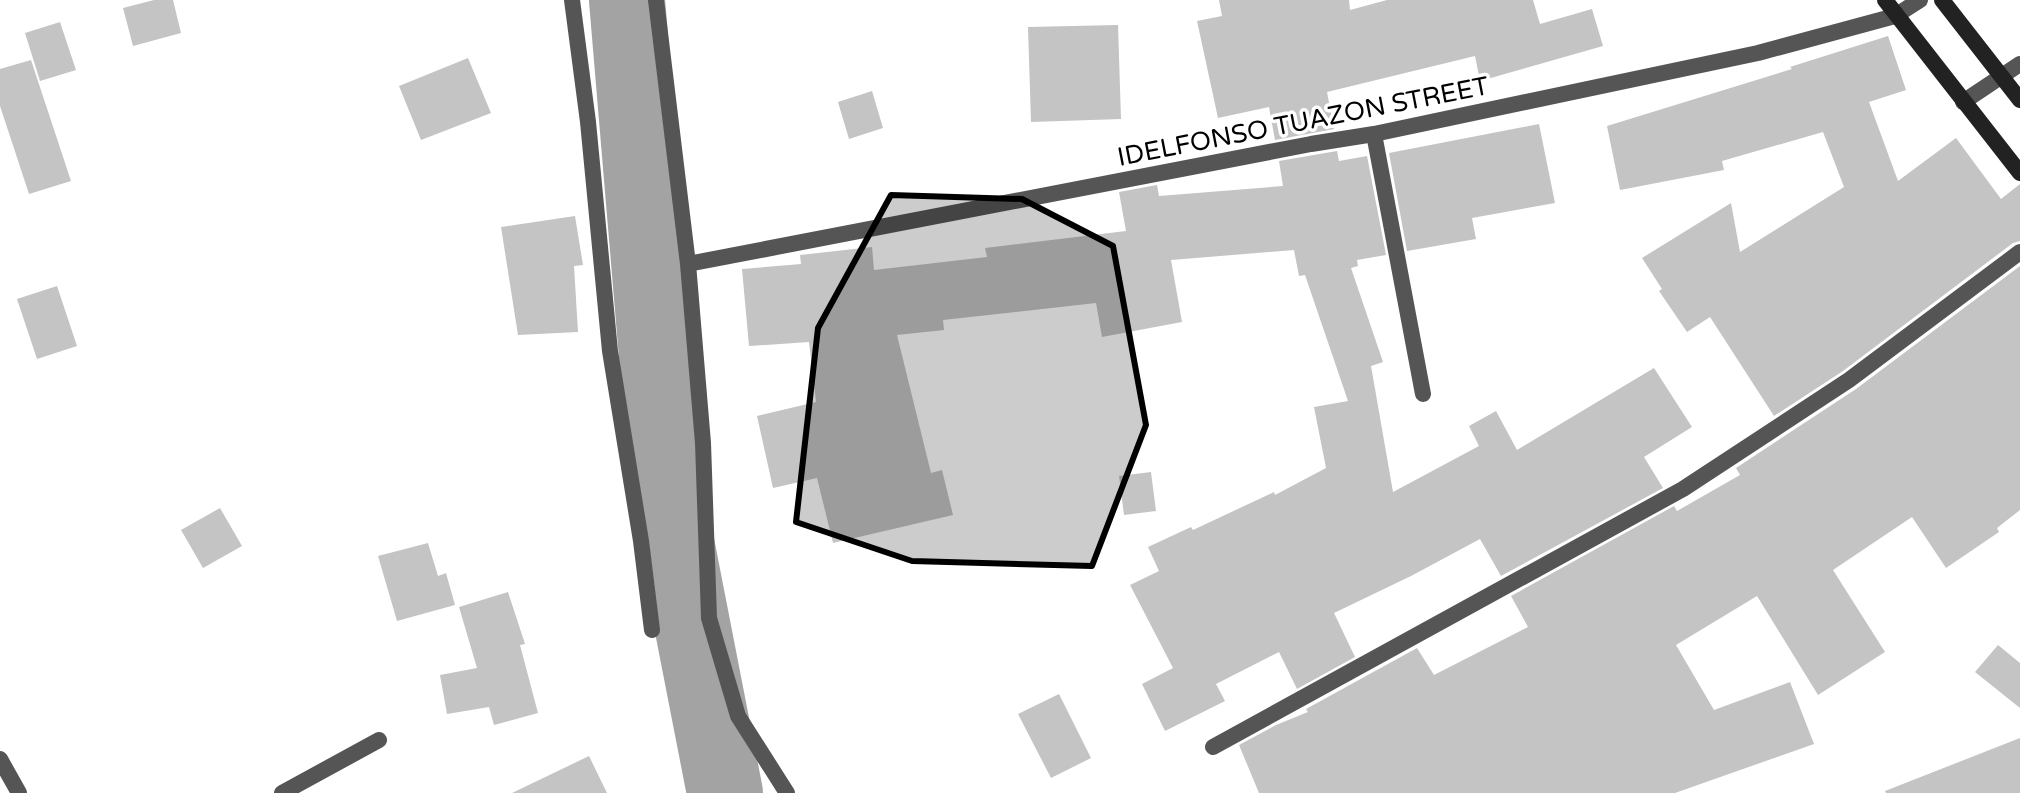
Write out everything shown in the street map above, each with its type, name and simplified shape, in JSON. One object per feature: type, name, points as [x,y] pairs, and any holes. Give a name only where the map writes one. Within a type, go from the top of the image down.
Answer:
[{"type":"main road","points":[[1885,0],[2020,173]]},
{"type":"main road","points":[[1942,0],[2020,100]]},
{"type":"street","points":[[572,0],[588,122],[610,351],[652,630]]},
{"type":"street","points":[[656,0],[688,264],[703,443],[709,618],[738,716],[787,793]]},
{"type":"street","name":"IDELFONSO TUAZON STREET","points":[[688,264],[1374,134],[1758,53],[1895,16],[1920,0]]},
{"type":"street","points":[[1963,102],[2020,64]]},
{"type":"street","points":[[1374,134],[1423,394]]},
{"type":"street","points":[[1213,747],[1683,489],[1849,380],[2020,252]]},
{"type":"street","points":[[282,793],[379,740]]},
{"type":"street","points":[[0,759],[19,793]]},
{"type":"highlighted area","points":[[891,195],[1022,199],[1113,246],[1146,425],[1092,566],[912,561],[796,522],[818,328]]},
{"type":"building","points":[[154,0],[173,0],[181,33],[133,46],[123,8]]},
{"type":"building","points":[[1219,0],[1349,0],[1350,10],[1387,0],[1533,0],[1540,24],[1592,9],[1603,46],[1480,81],[1475,56],[1327,92],[1334,129],[1275,140],[1269,107],[1218,118],[1197,21],[1222,16]]},
{"type":"building","points":[[60,22],[76,70],[40,81],[25,33]]},
{"type":"building","points":[[1118,25],[1121,119],[1031,122],[1028,27]]},
{"type":"building","points":[[1888,36],[1906,90],[1869,102],[1898,181],[1956,138],[2001,199],[2020,184],[2020,241],[2013,243],[1843,371],[1774,416],[1710,317],[1687,332],[1659,291],[1662,289],[1642,258],[1731,203],[1740,252],[1844,187],[1823,132],[1722,161],[1724,170],[1620,190],[1607,126]]},
{"type":"building","points":[[468,58],[491,113],[421,140],[399,86]]},
{"type":"building","points":[[31,60],[71,181],[29,194],[0,106],[0,69]]},
{"type":"building","points":[[872,91],[883,128],[849,139],[838,102]]},
{"type":"building","points":[[1539,124],[1555,203],[1472,218],[1476,239],[1407,251],[1389,153]]},
{"type":"building","points":[[1337,151],[1339,161],[1367,156],[1386,255],[1357,260],[1358,266],[1351,268],[1383,362],[1371,366],[1393,492],[1479,446],[1469,426],[1496,411],[1517,450],[1654,368],[1692,427],[1644,457],[1663,488],[1501,576],[1480,539],[1334,613],[1355,657],[1297,689],[1279,652],[1216,684],[1225,701],[1165,731],[1142,684],[1173,668],[1130,585],[1159,571],[1148,547],[1191,527],[1193,530],[1274,492],[1275,495],[1326,468],[1314,407],[1348,401],[1305,275],[1299,276],[1294,250],[1171,260],[1182,322],[1102,337],[1096,303],[943,320],[944,330],[897,335],[931,473],[942,470],[953,515],[833,543],[817,478],[773,488],[757,416],[816,402],[809,342],[749,346],[742,269],[801,264],[800,255],[872,247],[874,270],[987,257],[985,248],[1126,231],[1119,192],[1157,185],[1159,196],[1283,186],[1279,161]]},
{"type":"building","points":[[575,216],[583,265],[574,266],[578,332],[518,335],[501,227]]},
{"type":"building","points":[[2020,266],[2020,510],[1997,528],[1999,532],[1946,568],[1912,517],[1833,570],[1885,652],[1818,695],[1757,596],[1676,645],[1714,710],[1790,682],[1814,744],[1675,793],[1259,793],[1239,745],[1308,712],[1306,709],[1417,648],[1434,675],[1528,627],[1511,596],[1674,506],[1677,511],[1740,475],[1736,468],[1856,389]]},
{"type":"building","points":[[57,286],[77,346],[37,359],[17,299]]},
{"type":"building","points":[[1151,472],[1156,511],[1124,515],[1119,476]]},
{"type":"building","points":[[220,508],[242,546],[203,568],[181,530]]},
{"type":"building","points":[[428,543],[438,576],[446,573],[455,605],[397,621],[378,556]]},
{"type":"building","points":[[508,592],[525,644],[520,645],[538,713],[494,725],[489,707],[447,714],[440,675],[477,668],[459,607]]},
{"type":"building","points":[[1998,645],[2020,663],[2020,708],[1975,672]]},
{"type":"building","points":[[1059,694],[1091,758],[1051,778],[1018,714]]},
{"type":"building","points":[[2020,738],[2020,793],[1885,791]]},
{"type":"building","points":[[589,756],[607,793],[512,793]]},
{"type":"waterway","points":[[627,0],[670,511],[725,793]]}]
